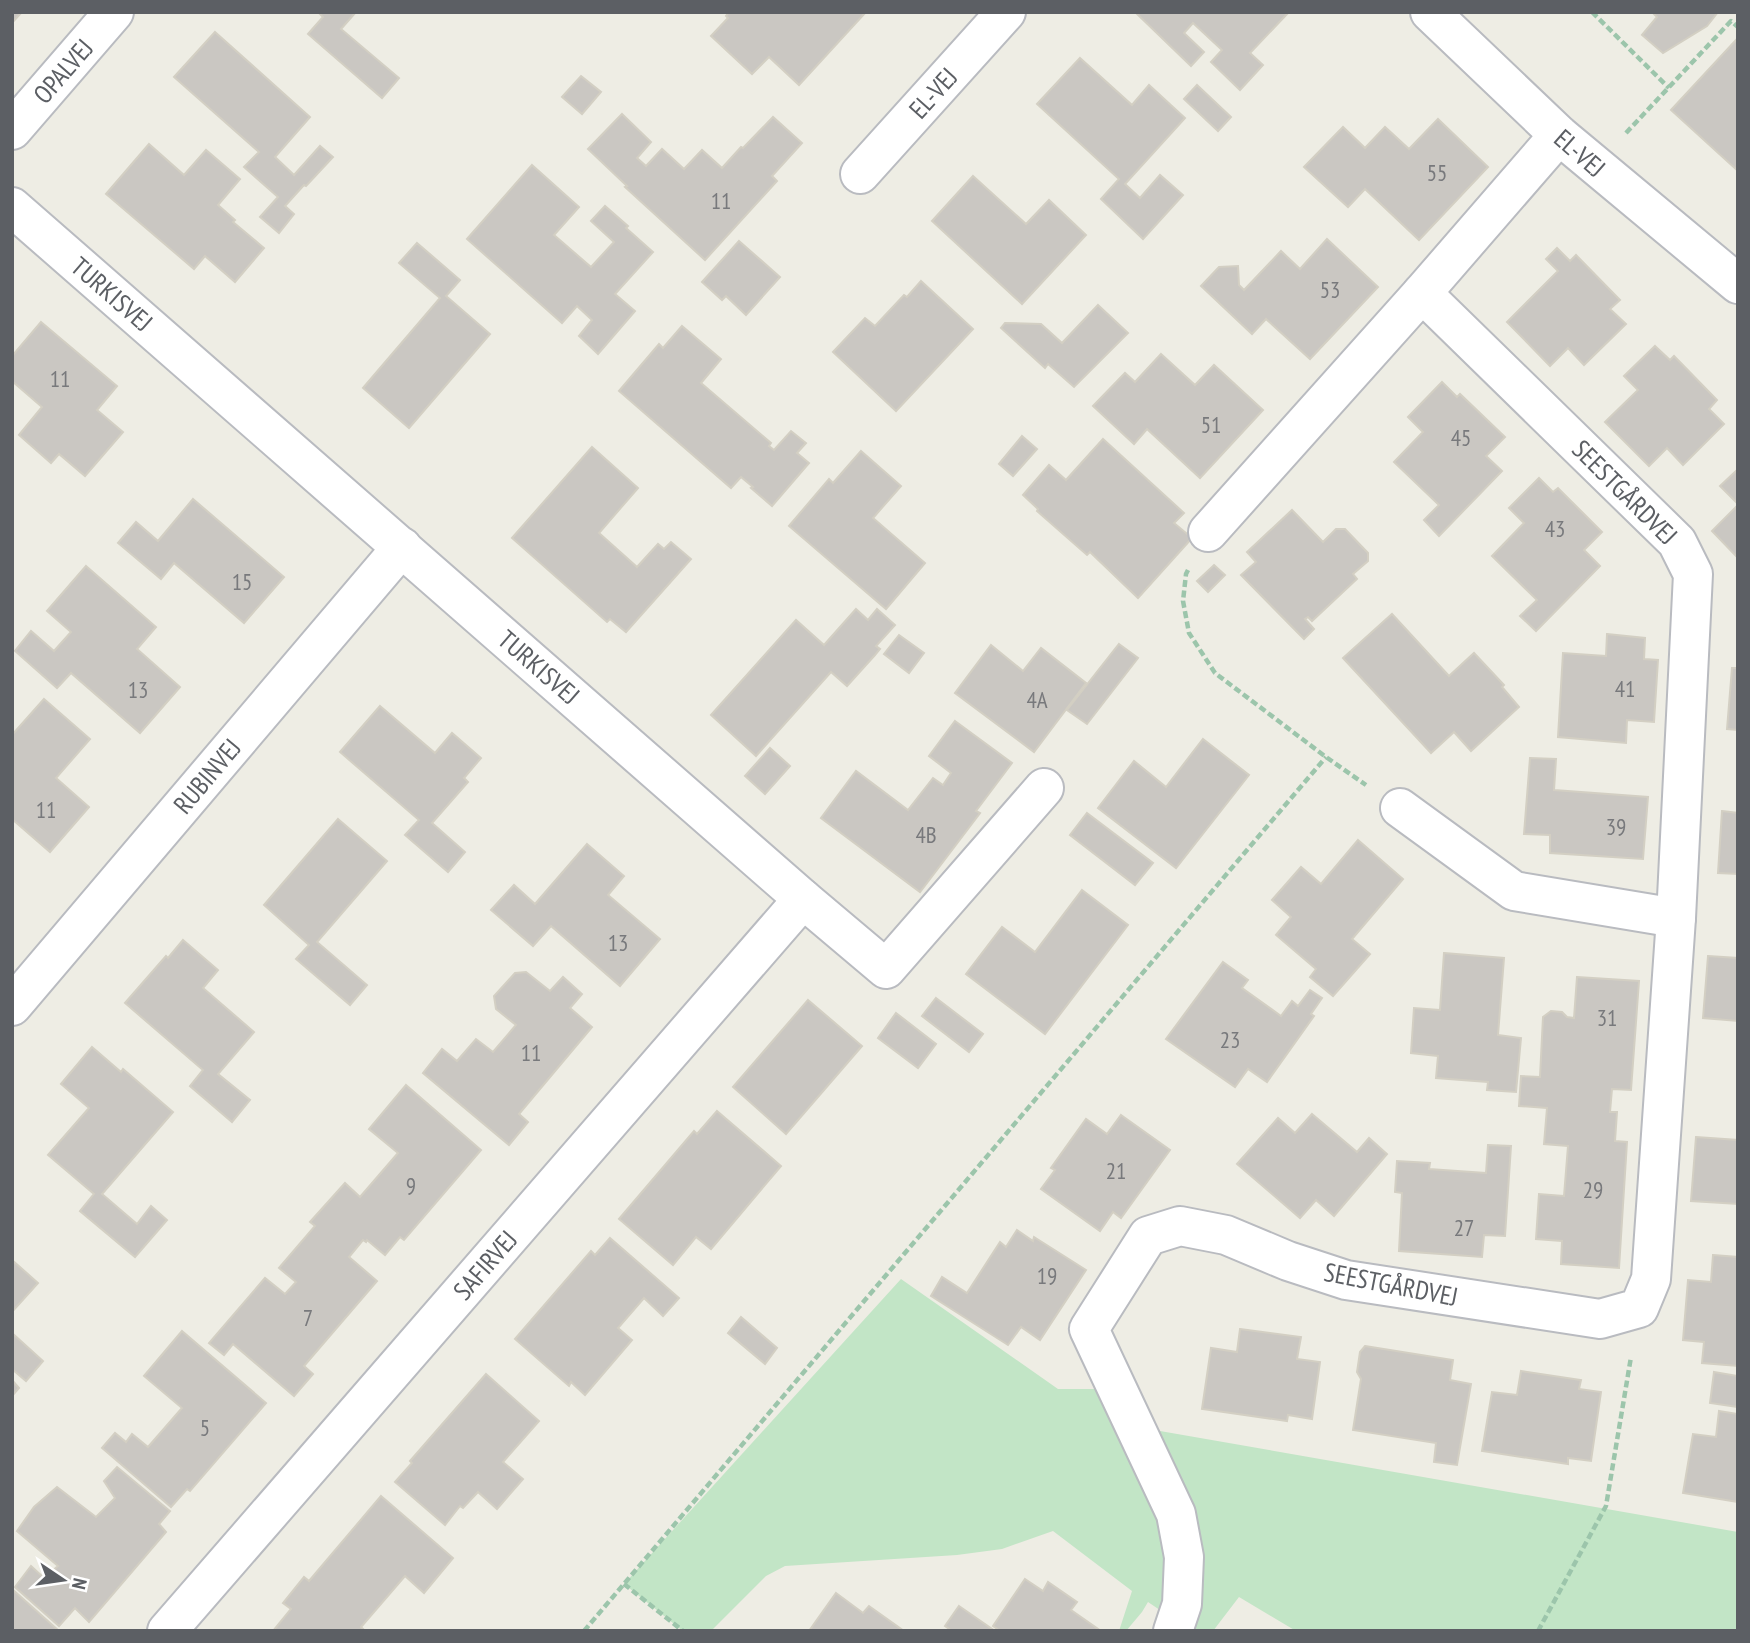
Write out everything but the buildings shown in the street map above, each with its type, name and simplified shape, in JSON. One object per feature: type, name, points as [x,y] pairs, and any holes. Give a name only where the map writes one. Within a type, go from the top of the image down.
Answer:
[{"type":"street","name":"OPALVEJ","points":[[12,130],[114,12]]},
{"type":"street","name":"EL-VEJ","points":[[860,174],[1006,12]]},
{"type":"street","name":"EL-VEJ","points":[[1430,12],[1594,166],[1738,284]]},
{"type":"street","points":[[1208,532],[1559,135]]},
{"type":"street","name":"TURKISVEJ","points":[[12,207],[886,969],[1044,788]]},
{"type":"street","name":"SEESTGÅRDVEJ","points":[[1173,1631],[1182,1604],[1184,1557],[1176,1514],[1088,1329],[1148,1236],[1180,1226],[1226,1234],[1288,1261],[1346,1280],[1600,1319],[1639,1308],[1651,1279],[1676,918],[1693,574],[1677,542],[1422,293]]},
{"type":"street","name":"RUBINVEJ","points":[[12,1006],[402,547]]},
{"type":"street","points":[[1400,808],[1514,891],[1676,918]]},
{"type":"street","name":"SAFIRVEJ","points":[[167,1631],[803,899]]},
{"type":"path","points":[[1592,12],[1670,88]]},
{"type":"path","points":[[1594,166],[1731,21],[1738,27]]},
{"type":"path","points":[[1208,532],[1186,574],[1183,601],[1189,633],[1215,673],[1326,757],[1400,808]]},
{"type":"path","points":[[584,1631],[1326,757]]},
{"type":"path","points":[[1538,1631],[1606,1506],[1639,1308]]},
{"type":"path","points":[[624,1584],[683,1631]]},
{"type":"green space","points":[[901,1279],[1058,1389],[1112,1389],[1160,1431],[1738,1532],[1738,1631],[1296,1631],[1239,1597],[1213,1631],[1191,1631],[1148,1602],[1126,1631],[1119,1631],[1132,1591],[1053,1531],[1002,1549],[957,1555],[785,1566],[766,1576],[711,1631],[683,1631],[624,1584]]}]
